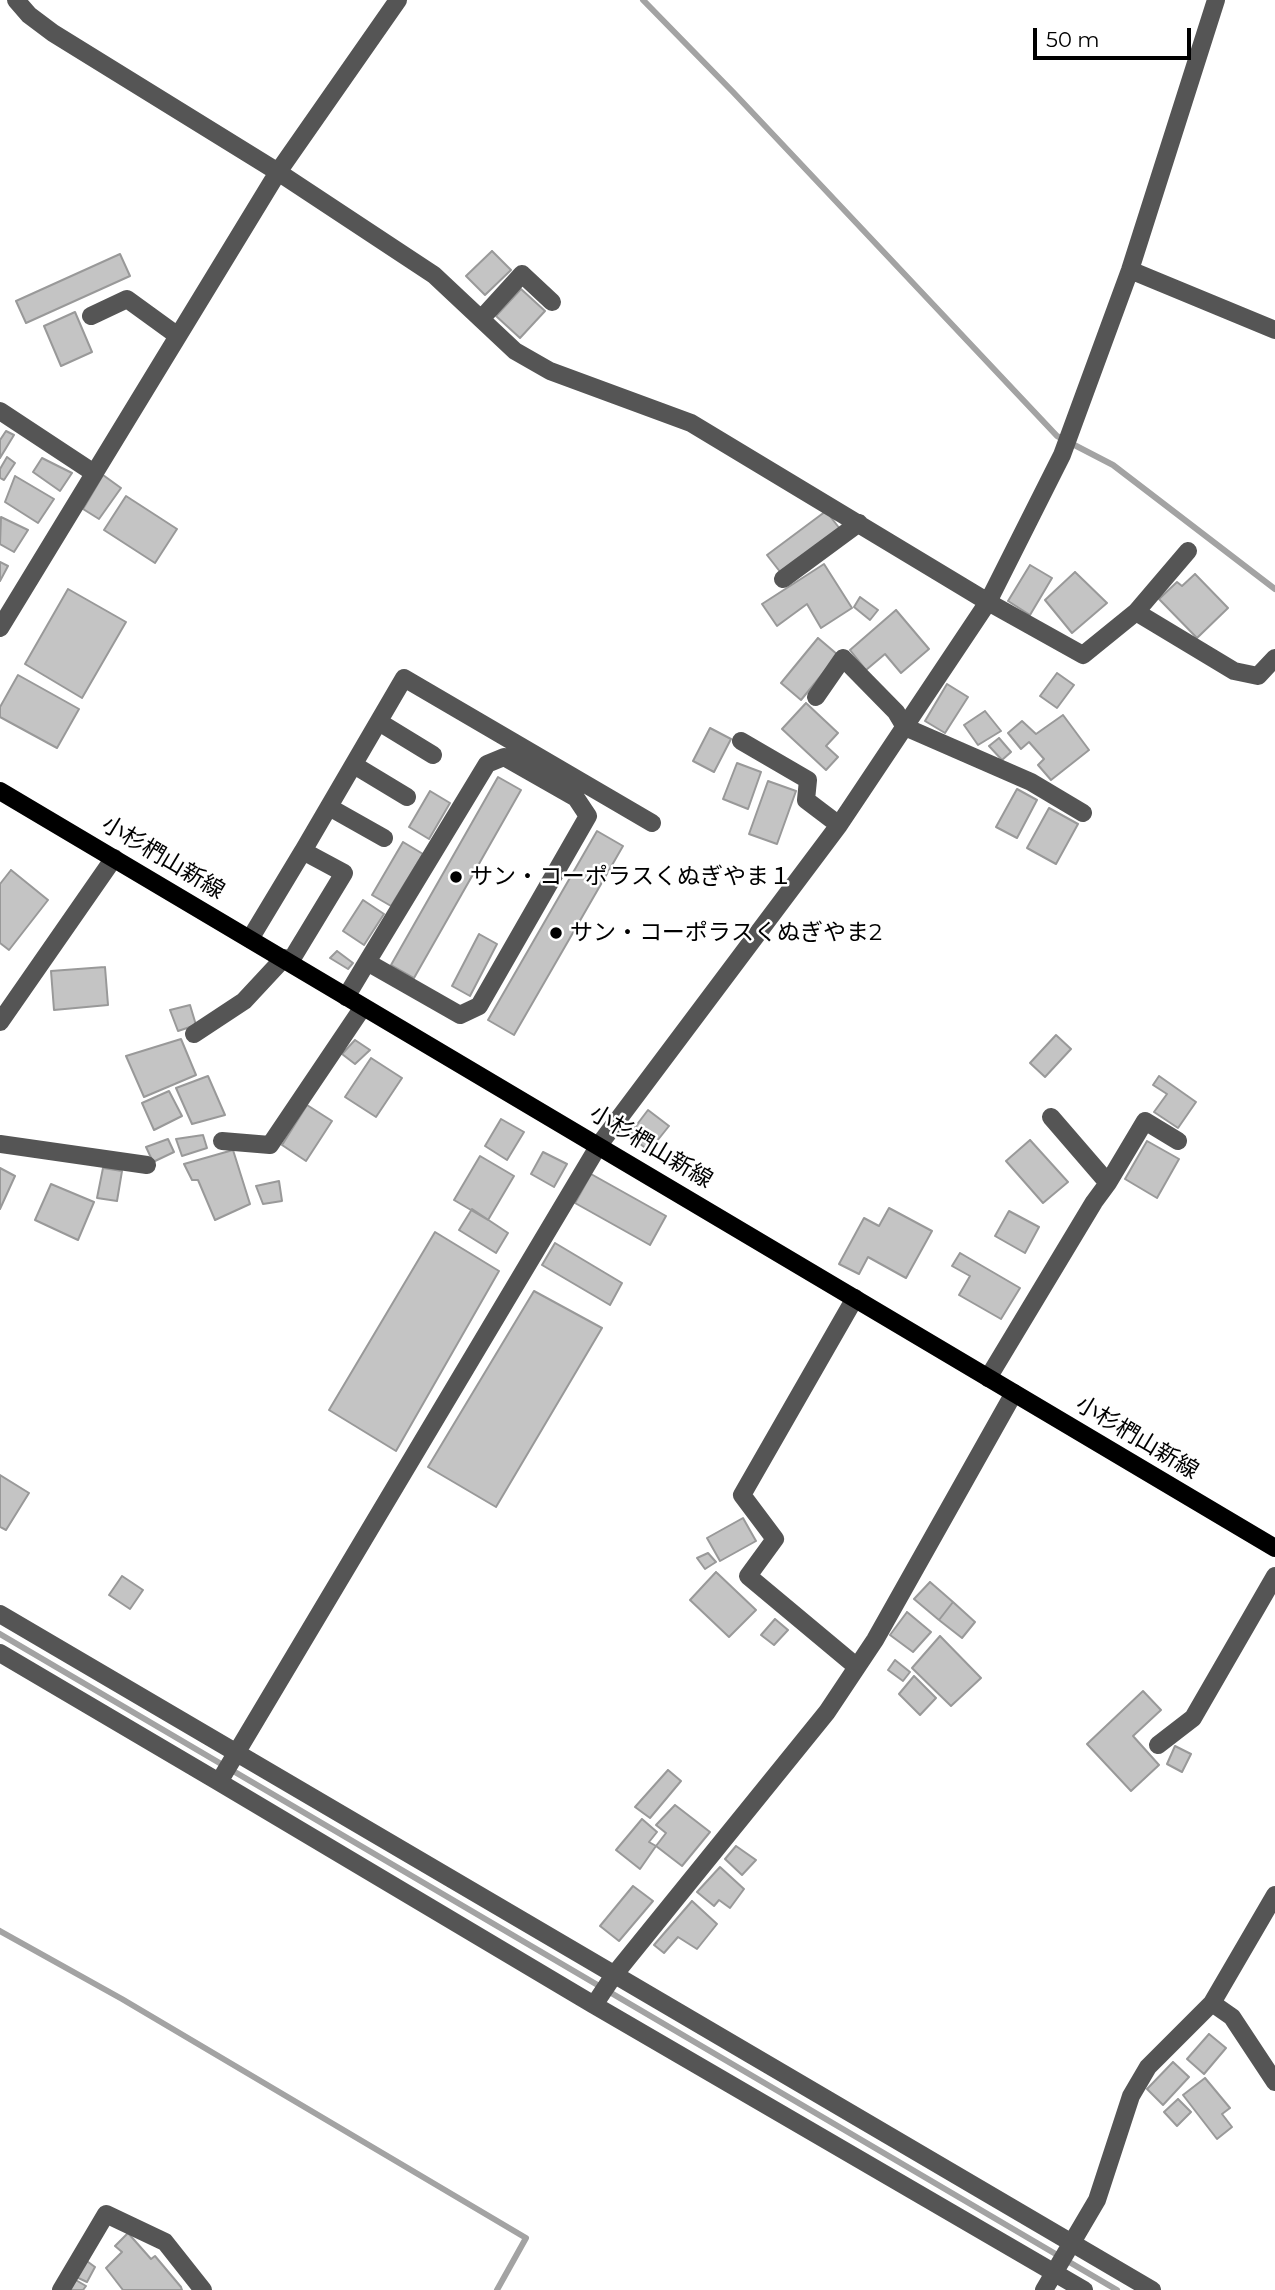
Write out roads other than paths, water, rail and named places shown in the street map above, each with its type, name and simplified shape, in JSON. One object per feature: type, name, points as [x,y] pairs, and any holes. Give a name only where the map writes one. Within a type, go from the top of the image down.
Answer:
[{"type":"main road","name":"小杉椚山新線","points":[[0,791],[1275,1548]]},
{"type":"street","points":[[16,0],[29,15],[53,33],[278,172],[434,275],[515,351],[550,371],[691,423],[988,602],[1083,655],[1136,612],[1188,551]]},
{"type":"street","points":[[2,621],[278,172],[398,0]]},
{"type":"street","points":[[219,1782],[599,1145],[839,825],[988,602],[1062,455],[1130,270],[1216,0]]},
{"type":"street","points":[[1130,270],[1275,330]]},
{"type":"street","points":[[481,319],[522,274],[552,302]]},
{"type":"street","points":[[91,316],[127,299],[178,336]]},
{"type":"street","points":[[0,411],[94,474]]},
{"type":"street","points":[[783,579],[859,523]]},
{"type":"street","points":[[1136,612],[1234,671],[1258,676],[1275,658]]},
{"type":"street","points":[[816,697],[843,658],[896,712],[905,727],[1031,782],[1083,813]]},
{"type":"street","points":[[250,939],[404,678],[652,822]]},
{"type":"street","points":[[379,722],[433,755]]},
{"type":"street","points":[[741,741],[808,780],[806,800],[839,825]]},
{"type":"street","points":[[346,997],[367,962],[487,764],[504,757],[576,798],[588,816],[479,1006],[460,1015],[367,962]]},
{"type":"street","points":[[354,765],[407,797]]},
{"type":"street","points":[[329,807],[384,838]]},
{"type":"street","points":[[194,1034],[244,1001],[287,960],[344,873],[303,850]]},
{"type":"street","points":[[0,1022],[114,858]]},
{"type":"street","points":[[222,1141],[270,1145],[363,1007]]},
{"type":"street","points":[[1051,1117],[1108,1183]]},
{"type":"street","points":[[988,1378],[1145,1121],[1178,1141]]},
{"type":"street","points":[[0,1144],[147,1165]]},
{"type":"street","points":[[855,1298],[742,1495],[775,1539],[748,1576],[857,1667]]},
{"type":"street","points":[[594,2005],[614,1975],[827,1712],[875,1640],[1014,1393]]},
{"type":"street","points":[[1158,1745],[1193,1718],[1275,1576]]},
{"type":"street","points":[[0,1614],[1152,2290]]},
{"type":"street","points":[[0,1653],[594,2005],[1084,2290]]},
{"type":"street","points":[[1044,2290],[1097,2200],[1131,2096],[1148,2067],[1212,2003],[1275,1895]]},
{"type":"street","points":[[1212,2003],[1232,2017],[1275,2082]]},
{"type":"street","points":[[61,2290],[106,2214],[165,2242],[203,2290]]},
{"type":"waterway","points":[[643,0],[1057,436],[1113,465],[1275,589]]},
{"type":"waterway","points":[[0,1634],[1117,2290]]},
{"type":"waterway","points":[[0,1931],[122,1999],[526,2238],[497,2290]]},
{"type":"place","name":"サン・コーポラスくぬぎやま１","points":[[456,877]]},
{"type":"place","name":"サン・コーポラスくぬぎやま2","points":[[556,933]]}]
